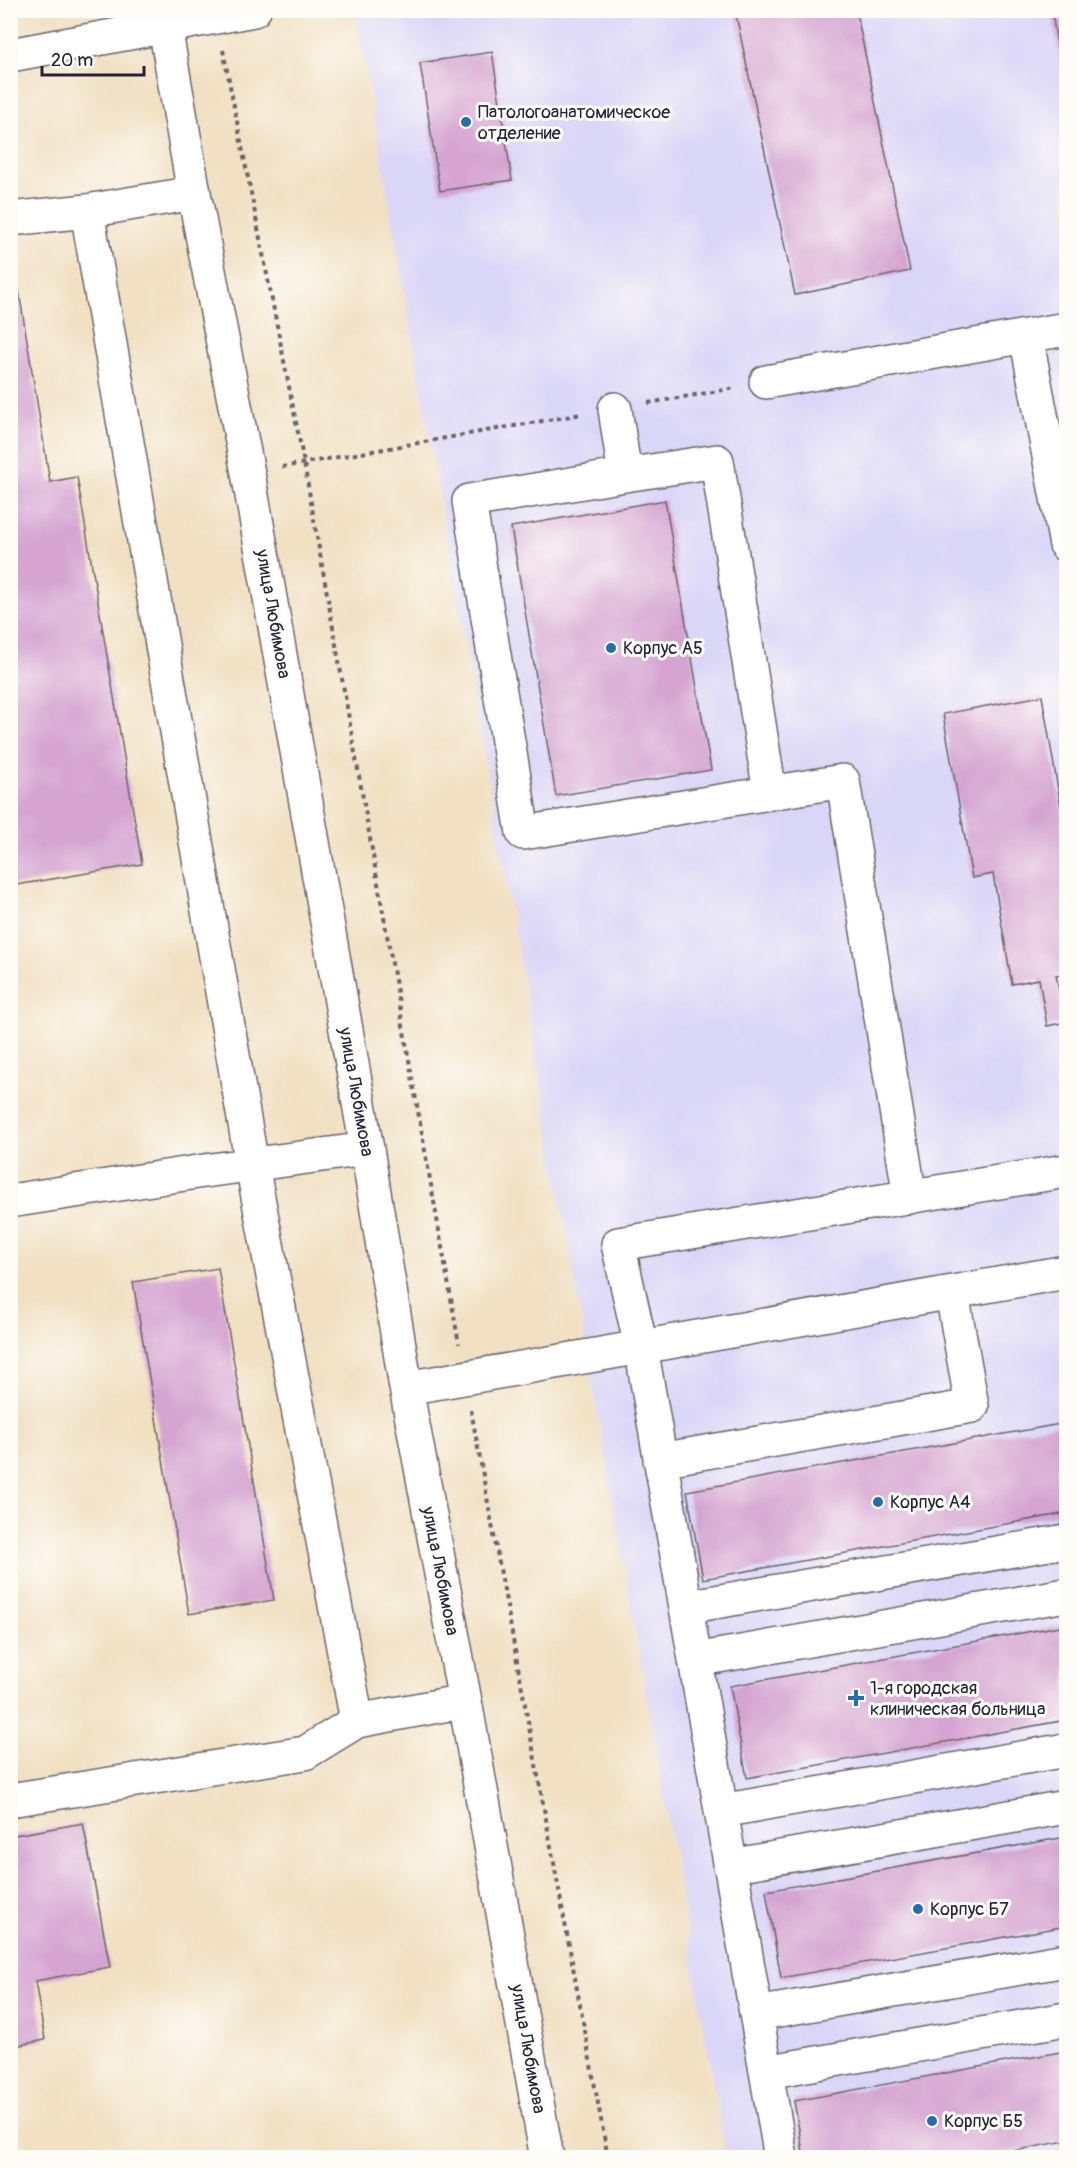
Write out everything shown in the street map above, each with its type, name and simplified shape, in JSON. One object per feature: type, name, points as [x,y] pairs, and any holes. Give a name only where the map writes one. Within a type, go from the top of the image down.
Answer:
[{"type":"street","points":[[10,55],[163,19],[217,18],[254,10]]},
{"type":"street","name":"улица Любимова","points":[[163,19],[248,473],[406,1388],[547,2157]]},
{"type":"street","points":[[10,219],[87,211],[194,193]]},
{"type":"street","points":[[87,211],[252,1165],[357,1721]]},
{"type":"street","points":[[766,382],[1066,329]]},
{"type":"street","points":[[1026,336],[1066,545]]},
{"type":"street","points":[[615,409],[625,475]]},
{"type":"street","points":[[770,793],[717,461],[469,501],[523,833],[770,793],[843,781],[910,1197]]},
{"type":"street","points":[[10,1201],[366,1149]]},
{"type":"street","points":[[781,2157],[641,1347],[618,1244],[1066,1171]]},
{"type":"street","points":[[406,1388],[1066,1272]]},
{"type":"street","points":[[660,1460],[972,1406],[952,1293]]},
{"type":"street","points":[[686,1607],[1066,1541]]},
{"type":"street","points":[[695,1660],[1066,1595]]},
{"type":"street","points":[[10,1800],[305,1753],[357,1721],[465,1701]]},
{"type":"street","points":[[721,1811],[1066,1750]]},
{"type":"street","points":[[730,1866],[1066,1807]]},
{"type":"street","points":[[756,2014],[1066,1960]]},
{"type":"street","points":[[766,2072],[1066,2019]]},
{"type":"path","points":[[217,18],[304,464],[465,1378],[608,2157]]},
{"type":"path","points":[[248,473],[766,382]]},
{"type":"shaded area","name":"1-я городская клиническая больница","points":[[356,11],[1066,11],[1066,2157],[726,2157]]},
{"type":"building","points":[[735,10],[856,10],[910,271],[795,295]]},
{"type":"building","points":[[1066,10],[1065,93],[1052,13]]},
{"type":"building","name":"Патологоанатомическое отделение","points":[[492,52],[512,180],[440,191],[420,63]]},
{"type":"building","points":[[17,279],[50,482],[77,477],[142,864],[10,886],[10,280]]},
{"type":"building","name":"Корпус А5","points":[[665,500],[711,770],[556,796],[511,527]]},
{"type":"building","points":[[1042,696],[1066,836],[1066,974],[1056,975],[1062,1004],[1066,1003],[1066,1022],[1047,1026],[1039,979],[1012,984],[993,874],[972,878],[943,714]]},
{"type":"building","points":[[218,1268],[274,1600],[189,1614],[133,1282]]},
{"type":"building","name":"Корпус А4","points":[[1066,1423],[1066,1513],[703,1579],[687,1491]]},
{"type":"building","points":[[1066,1625],[1066,1720],[747,1778],[730,1686]]},
{"type":"building","points":[[83,1823],[110,1967],[35,1981],[45,2040],[10,2047],[10,1836]]},
{"type":"building","name":"Корпус Б7","points":[[1066,1837],[1066,1926],[781,1978],[766,1891]]},
{"type":"building","name":"Корпус Б5","points":[[1066,2051],[1066,2141],[975,2158],[804,2158],[794,2101]]},
{"type":"place","name":"Патологоанатомическое отделение","points":[[466,122]]},
{"type":"place","name":"Корпус А5","points":[[611,648]]},
{"type":"place","name":"Корпус А4","points":[[878,1502]]},
{"type":"place","name":"1-я городская клиническая больница","points":[[856,1698]]},
{"type":"place","name":"Корпус Б7","points":[[918,1909]]},
{"type":"place","name":"Корпус Б5","points":[[932,2121]]}]
